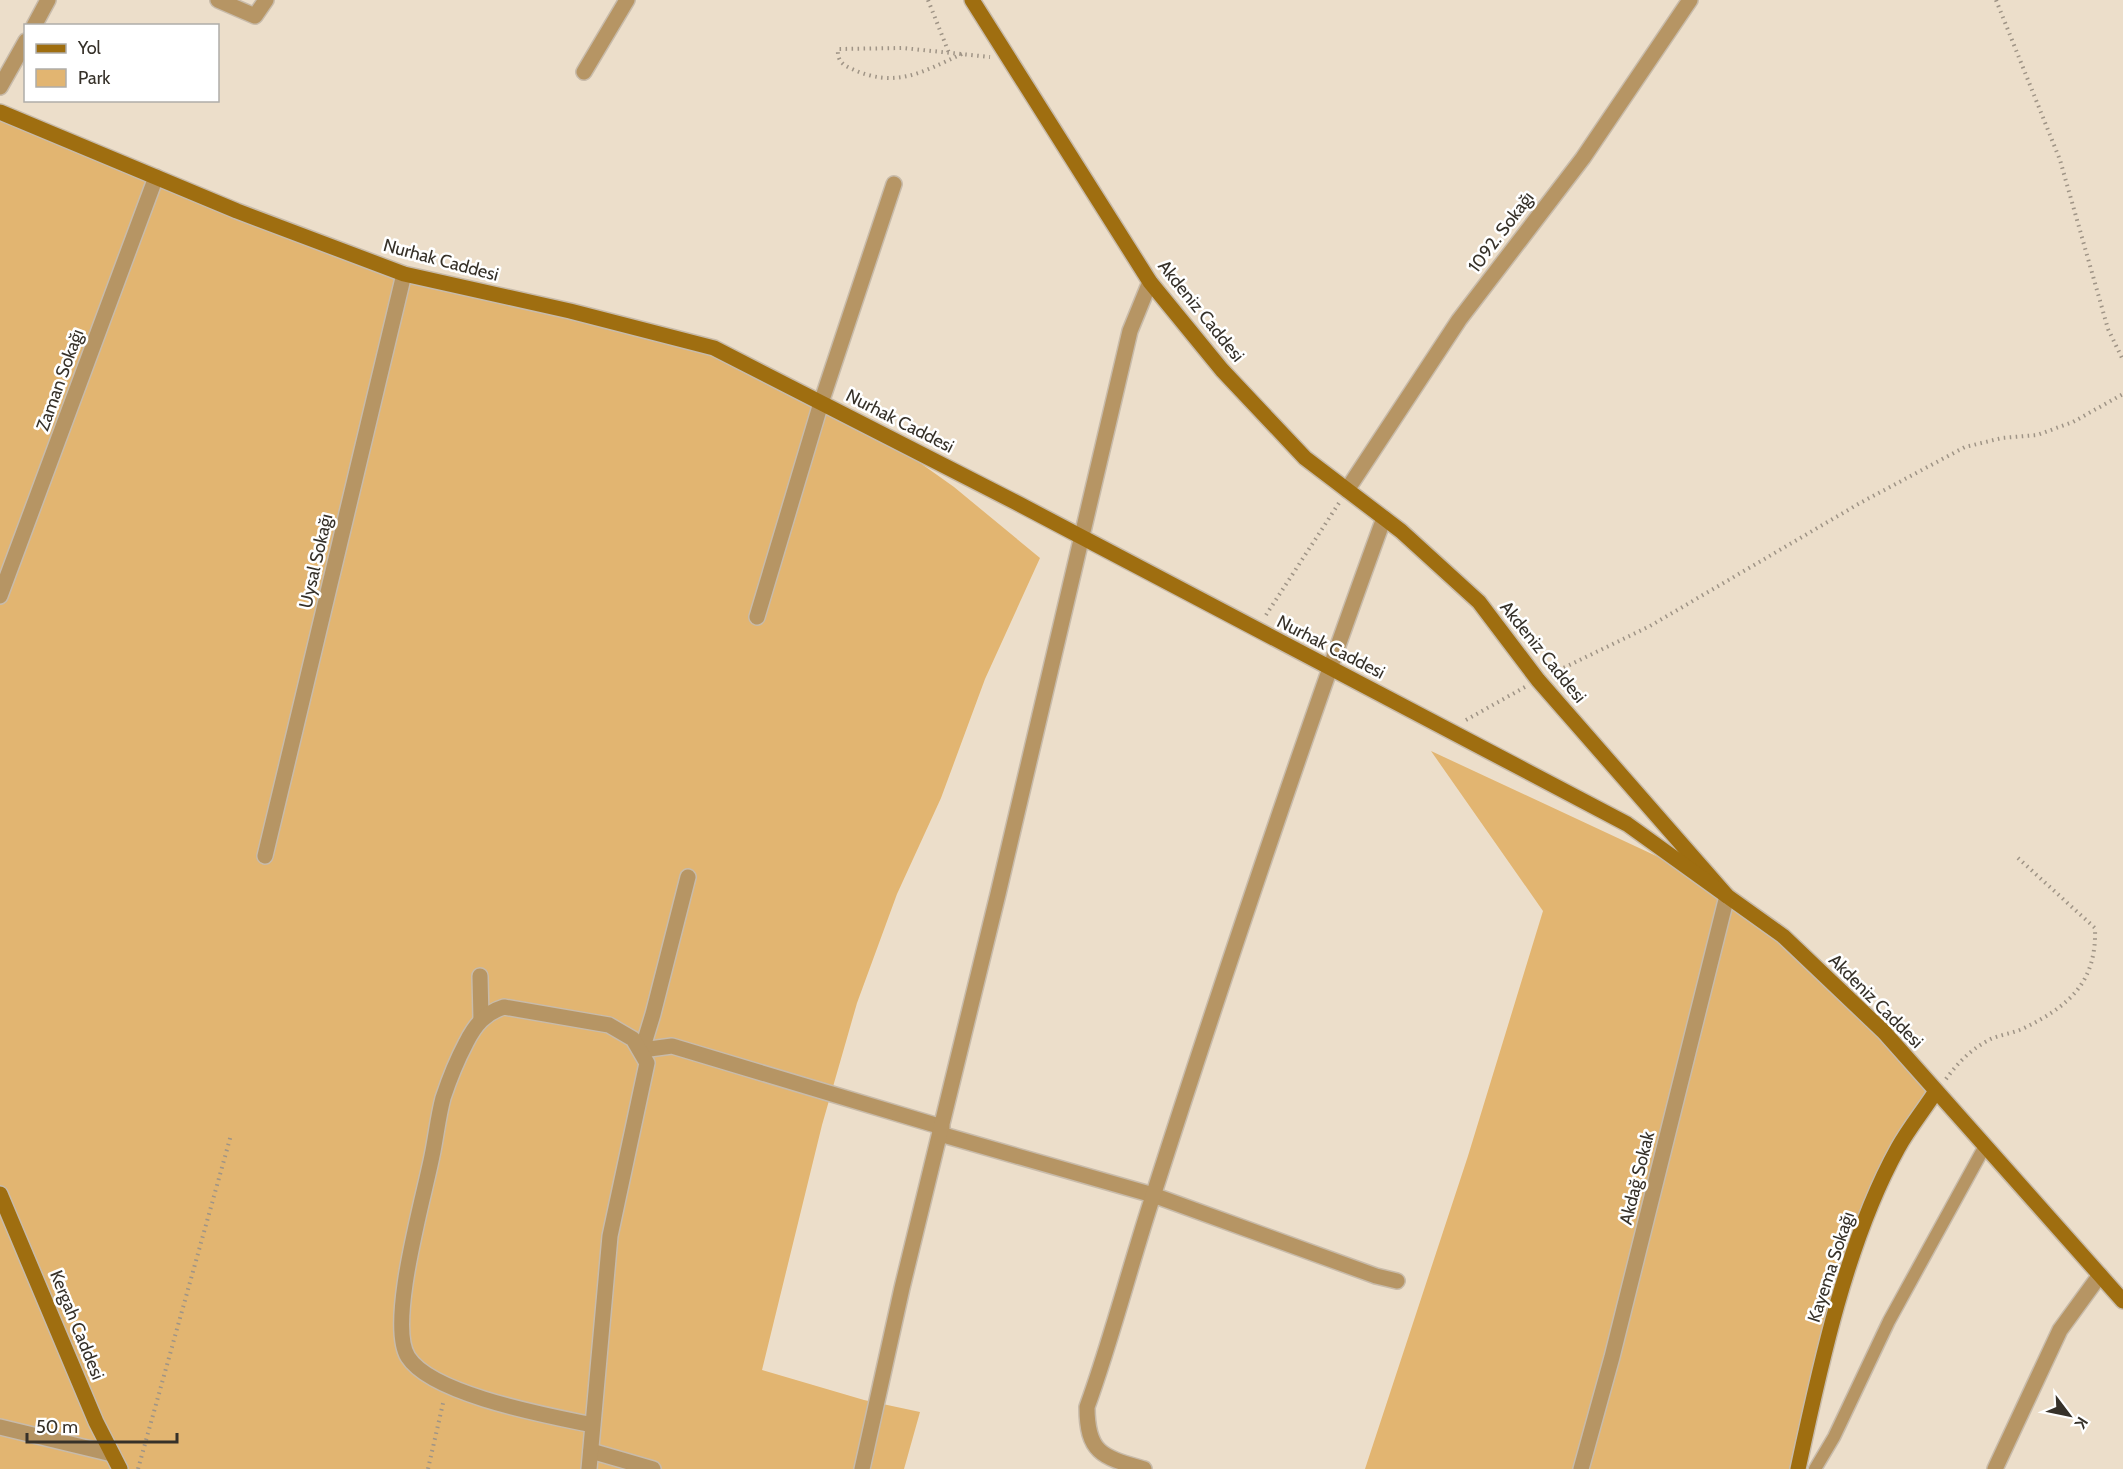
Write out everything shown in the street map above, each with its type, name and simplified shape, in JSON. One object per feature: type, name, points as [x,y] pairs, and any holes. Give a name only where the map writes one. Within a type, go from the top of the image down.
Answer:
[{"type":"street","points":[[35,24],[48,0]]},
{"type":"street","points":[[218,0],[255,16],[266,0]]},
{"type":"street","points":[[584,72],[627,0]]},
{"type":"street","name":"Akdeniz Caddesi","points":[[972,0],[1150,282],[1222,370],[1305,458],[1384,518],[1479,602],[1538,680],[1726,896],[1791,944],[1884,1032],[2123,1301]]},
{"type":"street","name":"1092. Sokağı","points":[[1347,490],[1459,320],[1582,158],[1690,0]]},
{"type":"street","points":[[0,87],[24,44]]},
{"type":"street","name":"Nurhak Caddesi","points":[[0,112],[156,177],[404,274],[714,348],[1080,536],[1627,824],[1726,896]]},
{"type":"street","name":"Zaman Sokağı","points":[[0,596],[156,177]]},
{"type":"street","points":[[757,617],[821,403],[894,184]]},
{"type":"street","name":"Uysal Sokağı","points":[[265,856],[404,274]]},
{"type":"street","points":[[862,1469],[1080,536],[1130,331],[1150,282]]},
{"type":"street","points":[[1144,1469],[1107,1459],[1094,1447],[1087,1425],[1087,1407],[1153,1195],[1329,668],[1384,518]]},
{"type":"street","points":[[642,1050],[654,1014],[688,877]]},
{"type":"street","name":"Akdağ Sokak","points":[[1581,1469],[1612,1357],[1726,896]]},
{"type":"street","points":[[480,976],[481,1019]]},
{"type":"street","points":[[589,1469],[591,1451],[610,1236],[647,1063],[642,1050],[633,1039],[609,1025],[504,1007],[491,1011],[481,1019],[466,1043],[443,1098],[404,1286],[402,1345],[417,1368],[448,1384],[504,1406],[593,1425]]},
{"type":"street","points":[[642,1050],[672,1046],[1153,1195],[1376,1276],[1397,1281]]},
{"type":"street","name":"Kayema Sokağı","points":[[1798,1469],[1819,1371],[1862,1228],[1898,1148],[1936,1091]]},
{"type":"street","name":"Kergah Caddesi","points":[[0,1194],[96,1422],[120,1469]]},
{"type":"street","points":[[1995,1469],[2060,1329],[2100,1275]]},
{"type":"street","points":[[0,1427],[112,1454]]},
{"type":"street","points":[[591,1451],[653,1469]]},
{"type":"lane","points":[[1815,1469],[1834,1437],[1889,1321],[1985,1146]]},
{"type":"path","points":[[928,0],[949,53]]},
{"type":"path","points":[[1996,0],[2060,160],[2108,329],[2123,360]]},
{"type":"path","points":[[903,48],[949,53],[962,54],[911,77],[888,80],[866,76],[847,67],[840,61],[837,53],[838,49],[903,48]]},
{"type":"path","points":[[1450,729],[1538,680],[1650,626],[1860,503],[1965,447],[2002,438],[2037,435],[2073,422],[2123,394]]},
{"type":"path","points":[[1256,630],[1347,490]]},
{"type":"path","points":[[1936,1091],[1958,1062],[1987,1041],[2021,1029],[2069,1000],[2082,986],[2092,968],[2096,948],[2095,928],[2018,858]]},
{"type":"path","points":[[138,1469],[231,1135]]},
{"type":"path","points":[[428,1469],[448,1384]]},
{"type":"green space","points":[[0,120],[387,268],[713,353],[909,455],[954,487],[1040,558],[985,679],[941,798],[897,894],[857,1003],[822,1125],[762,1370],[864,1400],[920,1412],[904,1469],[0,1469]]},
{"type":"green space","points":[[1431,751],[1727,889],[1936,1089],[1879,1179],[1798,1469],[1365,1469],[1468,1156],[1543,911]]}]
